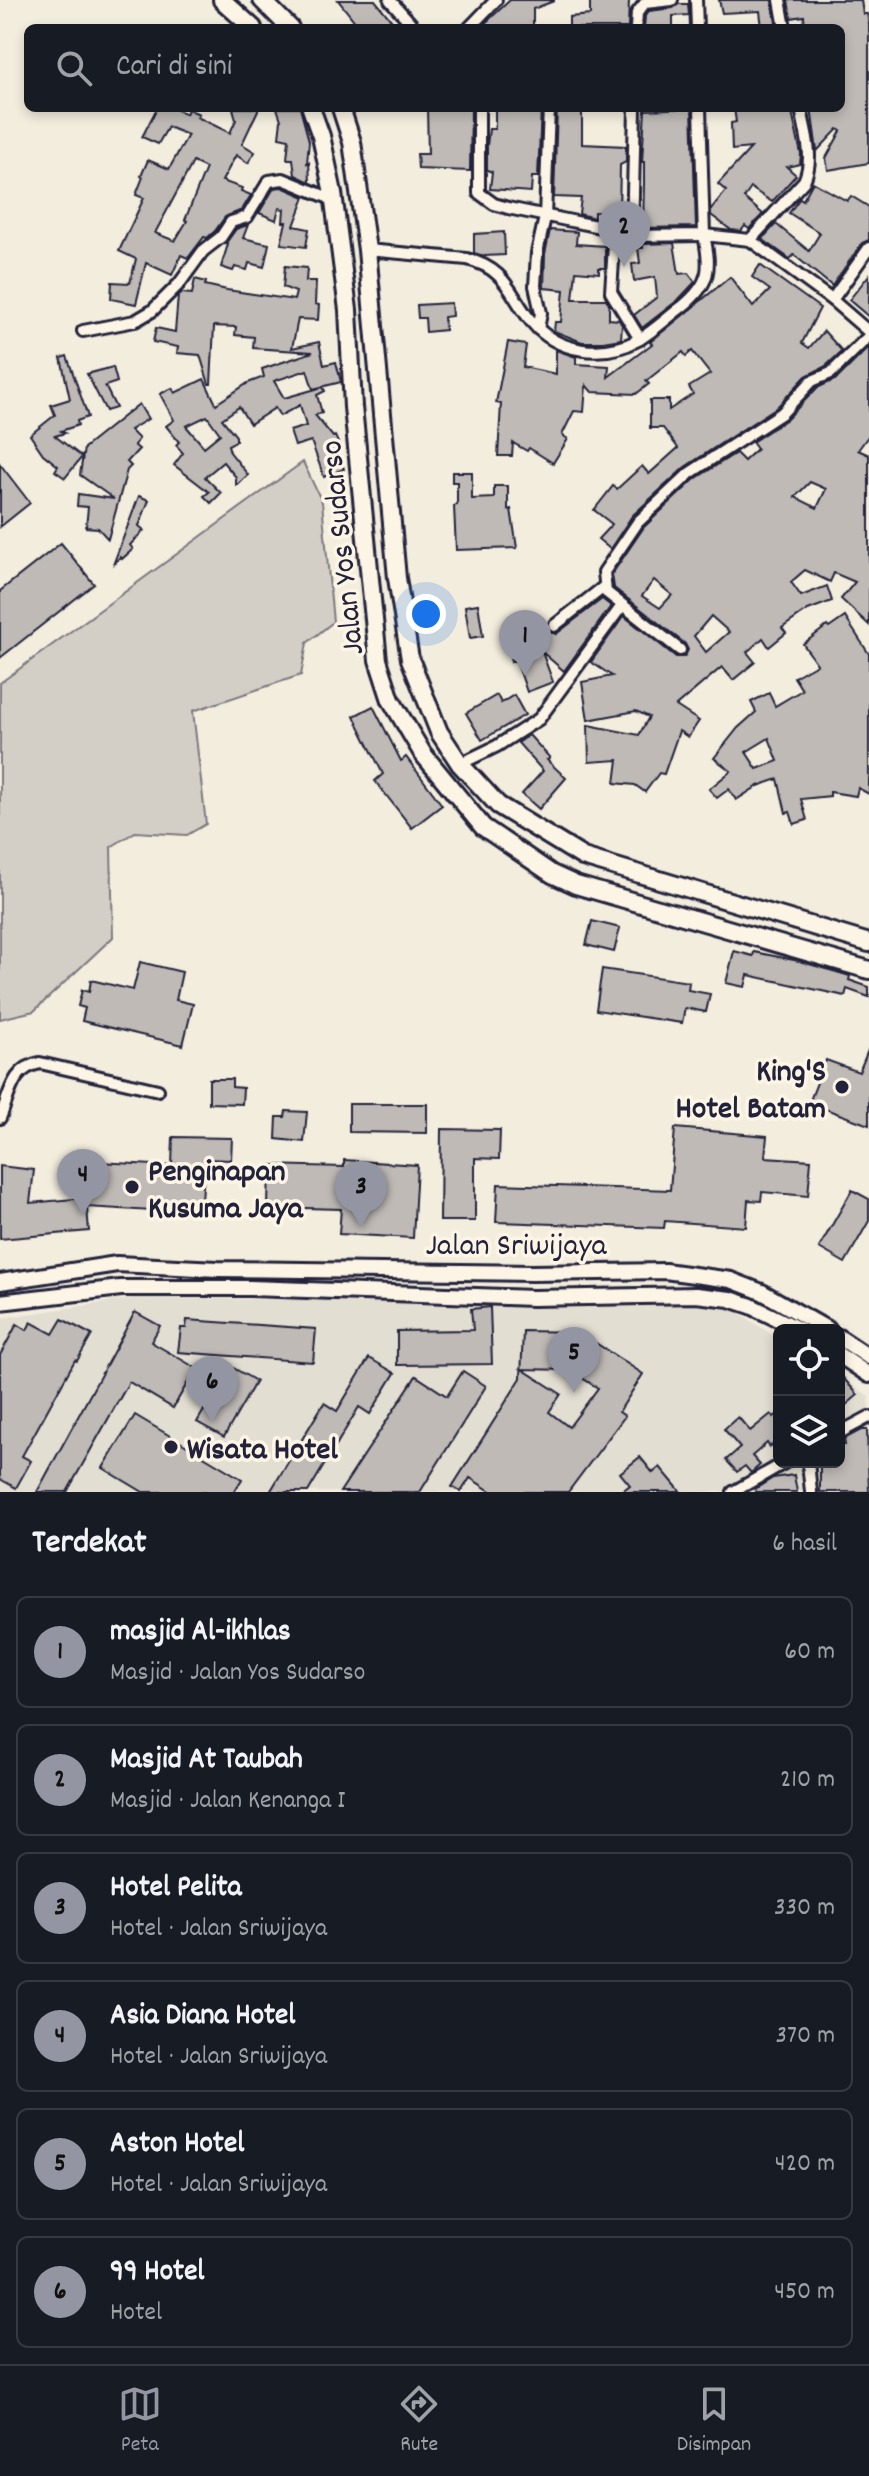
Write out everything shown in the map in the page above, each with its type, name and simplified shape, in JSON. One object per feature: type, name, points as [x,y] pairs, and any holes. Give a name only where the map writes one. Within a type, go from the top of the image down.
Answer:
[{"type":"main road","points":[[222,0],[249,24]]},
{"type":"main road","points":[[262,0],[286,24]]},
{"type":"main road","name":"Jalan Yos Sudarso","points":[[312,112],[321,136],[334,200],[348,310],[352,389],[378,660],[391,700],[423,754],[483,827],[552,874],[576,885],[869,970]]},
{"type":"main road","name":"Jalan Yos Sudarso","points":[[342,112],[352,142],[367,250],[397,578],[410,659],[439,732],[460,764],[498,805],[583,857],[869,943]]},
{"type":"main road","points":[[352,389],[381,389]]},
{"type":"main road","name":"Jalan Sriwijaya","points":[[0,1282],[117,1264],[532,1273],[665,1271],[731,1280],[762,1292],[818,1324]]},
{"type":"main road","points":[[172,1288],[173,1267]]},
{"type":"main road","points":[[455,1295],[456,1270]]},
{"type":"main road","name":"Jalan Sriwijaya","points":[[0,1302],[121,1288],[533,1298],[696,1295],[730,1299],[788,1324]]},
{"type":"main road","points":[[845,1341],[869,1357]]},
{"type":"main road","points":[[845,1359],[869,1375]]},
{"type":"street","points":[[390,0],[411,24]]},
{"type":"street","points":[[473,24],[496,0]]},
{"type":"street","points":[[636,24],[637,13],[645,3],[672,0]]},
{"type":"street","points":[[696,0],[697,24]]},
{"type":"street","points":[[780,0],[784,24]]},
{"type":"street","points":[[479,112],[479,193],[494,204],[632,236],[704,235],[750,240],[832,300],[869,334],[831,373],[812,381],[782,413],[690,473],[638,522],[604,572],[606,592],[621,607],[680,650]]},
{"type":"street","points":[[538,329],[541,313],[535,286],[537,253],[545,217],[549,112]]},
{"type":"street","points":[[632,236],[635,112]]},
{"type":"street","points":[[367,250],[482,263],[512,289],[530,320],[550,340],[589,351],[620,348],[640,339],[690,300],[705,281],[710,264],[704,235],[700,112]]},
{"type":"street","points":[[750,240],[804,181],[809,170],[802,112]]},
{"type":"street","points":[[83,331],[135,321],[152,311],[179,284],[203,251],[221,237],[231,222],[247,217],[269,181],[283,179],[334,200]]},
{"type":"street","points":[[615,230],[611,292],[640,339]]},
{"type":"street","points":[[832,300],[869,248]]},
{"type":"street","points":[[554,626],[605,586]]},
{"type":"street","points":[[460,764],[497,746],[539,719],[621,607]]},
{"type":"street","points":[[0,1118],[19,1072],[27,1065],[40,1063],[158,1090]]},
{"type":"street","points":[[845,1430],[869,1417]]},
{"type":"street","points":[[733,1492],[775,1468]]},
{"type":"street","points":[[809,1468],[811,1492]]},
{"type":"shaded area","points":[[303,462],[322,502],[333,622],[307,643],[301,675],[193,711],[206,824],[187,835],[135,832],[111,847],[113,937],[34,1011],[0,1019],[0,683]]},
{"type":"shaded area","points":[[135,1298],[727,1305],[773,1335],[773,1468],[845,1468],[845,1381],[869,1396],[869,1492],[0,1492],[0,1318]]},
{"type":"building","points":[[338,0],[375,0],[392,21],[388,24],[357,24]]},
{"type":"building","points":[[510,0],[554,0],[533,9],[533,24],[484,24]]},
{"type":"building","points":[[590,0],[629,0],[628,24],[569,24],[569,17],[590,15]]},
{"type":"building","points":[[719,0],[772,0],[776,24],[762,24],[760,11],[722,13]]},
{"type":"building","points":[[788,0],[861,0],[863,14],[867,14],[869,24],[869,163],[828,170],[826,158],[841,131],[838,129],[817,151],[812,112],[845,112],[845,24],[805,24],[804,16],[791,18]]},
{"type":"building","points":[[688,4],[689,15],[673,16],[673,24],[644,24],[649,11]]},
{"type":"building","points":[[155,112],[195,112],[199,114],[197,117],[230,133],[236,120],[234,112],[257,112],[242,144],[255,152],[248,163],[236,155],[222,181],[251,195],[242,210],[225,217],[188,258],[181,255],[172,275],[146,263],[136,304],[111,299],[112,282],[130,283],[136,259],[119,251],[144,198],[136,195],[148,160],[169,169],[188,135],[168,127],[158,144],[142,137]],"holes":[[[193,162],[206,168],[175,241],[155,233]]]},
{"type":"building","points":[[278,112],[301,112],[309,141],[307,163],[310,182],[295,175],[293,159],[287,159],[289,139],[279,137],[281,120]]},
{"type":"building","points":[[427,112],[471,112],[470,171],[418,169],[417,154],[428,154]]},
{"type":"building","points":[[495,112],[541,112],[538,177],[532,177],[531,192],[490,189],[492,172],[487,170],[487,146],[489,129],[495,129]]},
{"type":"building","points":[[557,112],[582,112],[582,144],[626,146],[626,162],[620,165],[619,214],[594,212],[594,218],[579,214],[581,198],[554,197]]},
{"type":"building","points":[[645,112],[692,112],[696,227],[643,228]]},
{"type":"building","points":[[735,112],[792,112],[801,154],[800,164],[787,167],[796,175],[772,202],[751,188],[744,198],[763,214],[749,229],[745,226],[741,231],[731,230],[711,215],[711,210],[726,191],[718,184],[751,148],[732,150],[731,123],[736,122]]},
{"type":"building","points":[[813,182],[847,201],[851,196],[869,207],[869,240],[862,243],[832,286],[794,255],[790,259],[762,239],[776,224],[809,251],[820,233],[789,213],[800,198],[803,200]]},
{"type":"building","points":[[282,187],[305,197],[294,226],[309,229],[306,247],[281,244],[286,222],[283,222],[284,209],[279,208],[276,220],[259,213],[274,188]]},
{"type":"building","points":[[248,225],[243,238],[269,244],[264,267],[249,263],[247,270],[235,267],[233,271],[221,267],[226,243],[236,229]]},
{"type":"building","points":[[550,230],[577,232],[576,244],[605,246],[605,268],[599,268],[599,273],[576,271],[573,299],[606,299],[609,319],[619,320],[622,325],[621,339],[582,342],[554,331],[555,322],[561,322],[564,290],[544,288],[545,254]]},
{"type":"building","points":[[504,232],[505,255],[474,253],[474,234]]},
{"type":"building","points":[[674,243],[679,274],[688,273],[695,282],[678,300],[642,328],[634,315],[657,297],[655,277],[634,281],[632,264],[640,263],[638,248],[643,248],[643,244]]},
{"type":"building","points":[[760,265],[820,308],[802,343],[809,348],[824,331],[842,351],[826,366],[806,376],[777,407],[685,467],[632,516],[610,549],[598,539],[612,524],[594,510],[613,486],[617,489],[642,466],[649,474],[678,448],[663,428],[650,428],[650,400],[669,400],[669,410],[693,394],[689,387],[710,374],[692,351],[686,356],[683,352],[646,381],[649,384],[636,394],[592,392],[586,385],[584,412],[574,411],[562,435],[568,439],[553,463],[529,448],[527,451],[513,443],[512,456],[498,456],[501,404],[496,403],[508,342],[526,345],[523,367],[556,374],[556,350],[576,357],[576,364],[609,366],[608,377],[730,277],[753,307],[770,290],[752,277]]},
{"type":"building","points":[[285,266],[307,268],[306,281],[316,281],[318,320],[298,319],[292,348],[319,342],[324,365],[336,362],[341,382],[313,389],[307,370],[274,381],[284,398],[323,387],[325,391],[317,395],[322,413],[315,415],[335,436],[339,445],[335,447],[344,469],[324,477],[311,441],[295,446],[290,431],[306,426],[300,405],[280,416],[275,408],[250,424],[239,407],[222,419],[236,436],[236,441],[228,445],[230,452],[248,475],[236,486],[236,477],[223,462],[205,477],[221,493],[211,503],[204,496],[209,492],[174,465],[183,453],[176,445],[179,442],[166,426],[174,420],[160,394],[172,388],[175,393],[204,379],[216,404],[248,383],[264,377],[262,369],[313,352],[253,348],[254,337],[235,335],[236,327],[214,326],[209,384],[200,355],[177,353],[178,347],[153,342],[156,328],[175,332],[178,296],[181,293],[192,294],[195,279],[206,282],[205,285],[227,290],[294,300],[296,292],[283,287]],"holes":[[[207,416],[220,434],[204,447],[186,426]]]},
{"type":"building","points":[[869,275],[869,317],[849,300]]},
{"type":"building","points":[[451,303],[452,316],[444,317],[445,330],[426,332],[425,318],[418,318],[417,305]]},
{"type":"building","points":[[869,347],[869,435],[858,450],[869,455],[869,625],[841,599],[855,582],[834,573],[830,582],[805,570],[791,582],[801,596],[827,586],[832,601],[808,610],[782,628],[786,633],[769,647],[763,638],[747,652],[755,662],[733,680],[722,667],[676,706],[699,721],[688,737],[679,731],[664,774],[659,773],[645,792],[635,785],[615,783],[618,760],[589,762],[588,725],[639,735],[649,717],[636,711],[588,720],[582,682],[612,676],[591,662],[624,616],[676,657],[684,657],[688,650],[685,644],[614,588],[612,574],[644,527],[695,479],[736,453],[744,461],[757,449],[752,442],[787,419],[817,388],[837,379]],"holes":[[[810,482],[826,489],[817,508],[795,497]],[[654,580],[672,595],[660,608],[642,596]],[[711,616],[729,632],[706,652],[694,636]]]},
{"type":"building","points":[[67,356],[88,417],[55,436],[82,457],[65,478],[55,471],[58,466],[43,454],[30,435],[55,415],[51,405],[70,399],[61,358]]},
{"type":"building","points":[[113,367],[117,382],[105,386],[116,408],[106,411],[87,374]]},
{"type":"building","points":[[139,404],[148,419],[130,430],[139,439],[134,445],[139,449],[127,462],[131,466],[127,470],[108,539],[98,528],[86,527],[88,507],[77,506],[78,494],[114,499],[80,475],[84,448]]},
{"type":"building","points":[[0,464],[30,503],[0,527]]},
{"type":"building","points":[[452,472],[472,472],[472,499],[494,498],[494,486],[508,486],[508,510],[511,509],[517,548],[456,550],[454,506],[457,505],[457,482],[452,482]]},
{"type":"building","points":[[139,496],[149,500],[139,526],[144,530],[130,545],[133,549],[113,565]]},
{"type":"building","points":[[61,543],[94,584],[0,658],[0,591]]},
{"type":"building","points":[[602,599],[611,606],[564,671],[542,652],[553,682],[527,692],[516,660],[511,662],[506,631],[546,626],[548,631],[556,634]]},
{"type":"building","points":[[478,604],[483,636],[470,638],[465,606]]},
{"type":"building","points":[[845,617],[869,654],[869,794],[858,788],[856,796],[830,792],[830,796],[801,799],[807,820],[794,824],[790,812],[786,813],[778,779],[758,786],[736,800],[729,789],[717,798],[709,789],[731,771],[714,758],[738,728],[756,712],[751,702],[769,693],[775,706],[802,690],[794,677],[817,664],[803,644],[827,626],[829,628]],"holes":[[[769,738],[778,761],[757,769],[746,752]]]},
{"type":"building","points":[[497,695],[501,703],[514,695],[525,715],[482,740],[466,713]]},
{"type":"building","points":[[373,706],[401,761],[406,757],[442,805],[412,828],[375,781],[383,774],[354,716]]},
{"type":"building","points":[[529,735],[550,758],[547,760],[566,778],[539,809],[522,794],[543,771],[518,743]]},
{"type":"building","points":[[592,921],[620,928],[614,952],[586,945]]},
{"type":"building","points":[[734,951],[799,961],[850,976],[849,980],[869,987],[869,997],[847,989],[845,996],[748,975],[745,987],[726,983]]},
{"type":"building","points":[[140,962],[182,972],[176,1000],[193,1004],[183,1045],[82,1021],[85,1008],[78,1006],[82,990],[89,992],[91,980],[133,990]]},
{"type":"building","points":[[602,969],[689,982],[688,990],[710,994],[706,1012],[685,1008],[682,1023],[596,1010]]},
{"type":"building","name":"King'S Hotel Batam","points":[[869,1048],[869,1125],[809,1103],[826,1060],[859,1072]]},
{"type":"building","points":[[209,1079],[232,1079],[232,1087],[243,1088],[242,1104],[209,1103]]},
{"type":"building","points":[[349,1104],[427,1104],[427,1133],[349,1132]]},
{"type":"building","points":[[286,1111],[307,1112],[304,1142],[276,1139],[277,1117],[285,1117]]},
{"type":"building","points":[[675,1128],[767,1136],[765,1157],[811,1160],[808,1196],[762,1192],[761,1201],[748,1200],[746,1227],[665,1221],[664,1228],[496,1222],[498,1184],[670,1190]]},
{"type":"building","points":[[441,1129],[500,1130],[499,1159],[475,1158],[475,1221],[440,1221]]},
{"type":"building","points":[[173,1137],[232,1138],[231,1160],[205,1159],[201,1214],[87,1207],[89,1231],[0,1239],[0,1166],[34,1170],[30,1203],[96,1197],[99,1162],[172,1166]]},
{"type":"building","points":[[344,1160],[417,1165],[413,1238],[339,1234],[341,1209],[268,1207],[269,1165],[344,1167]]},
{"type":"building","points":[[852,1190],[869,1199],[869,1221],[845,1263],[819,1248]]},
{"type":"building","points":[[490,1307],[492,1364],[397,1365],[397,1331],[473,1330],[471,1309]]},
{"type":"building","points":[[135,1312],[160,1326],[151,1342],[196,1368],[173,1408],[129,1382],[67,1492],[37,1492]]},
{"type":"building","points":[[62,1319],[92,1335],[22,1456],[31,1461],[16,1488],[0,1479],[0,1355],[17,1324],[27,1330],[31,1322],[53,1334]]},
{"type":"building","points":[[187,1320],[316,1329],[313,1362],[178,1352],[181,1328],[186,1328]]},
{"type":"building","points":[[523,1331],[579,1332],[643,1374],[619,1412],[625,1416],[568,1492],[492,1492],[470,1478],[461,1492],[452,1487],[521,1378]],"holes":[[[522,1369],[569,1370],[598,1388],[569,1427],[549,1412],[561,1394]]]},
{"type":"building","points":[[369,1358],[395,1373],[370,1414],[359,1407],[308,1492],[270,1492],[324,1403],[337,1411]]},
{"type":"building","points":[[230,1366],[256,1381],[224,1437],[197,1422]]},
{"type":"building","points":[[463,1371],[486,1386],[420,1492],[340,1492],[416,1376],[447,1396]]},
{"type":"building","points":[[845,1380],[858,1395],[845,1406]]},
{"type":"building","points":[[771,1414],[773,1444],[770,1447],[767,1443],[752,1456],[760,1465],[751,1473],[745,1466],[737,1472],[726,1460],[740,1448],[724,1429],[738,1417],[750,1431]]},
{"type":"building","points":[[135,1415],[242,1479],[234,1492],[143,1492],[103,1468]]},
{"type":"building","points":[[867,1430],[869,1492],[820,1492],[820,1468],[845,1468],[845,1438]]},
{"type":"building","points":[[640,1457],[653,1473],[660,1467],[681,1492],[621,1492],[630,1485],[620,1473]]},
{"type":"building","points":[[794,1475],[797,1492],[756,1492],[755,1489],[773,1478]]},
{"type":"place","name":"Masjid At Taubah","points":[[624,267]]},
{"type":"place","name":"masjid Al-ikhlas","points":[[525,676]]},
{"type":"place","name":"King'S Hotel Batam","points":[[842,1087]]},
{"type":"place","name":"Penginapan Kusuma Jaya","points":[[132,1187]]},
{"type":"place","name":"Asia Diana Hotel","points":[[83,1215]]},
{"type":"place","name":"Hotel Pelita","points":[[361,1227]]},
{"type":"place","name":"Aston Hotel","points":[[574,1393]]},
{"type":"place","name":"99 Hotel","points":[[212,1422]]},
{"type":"place","name":"Wisata Hotel","points":[[171,1447]]}]
